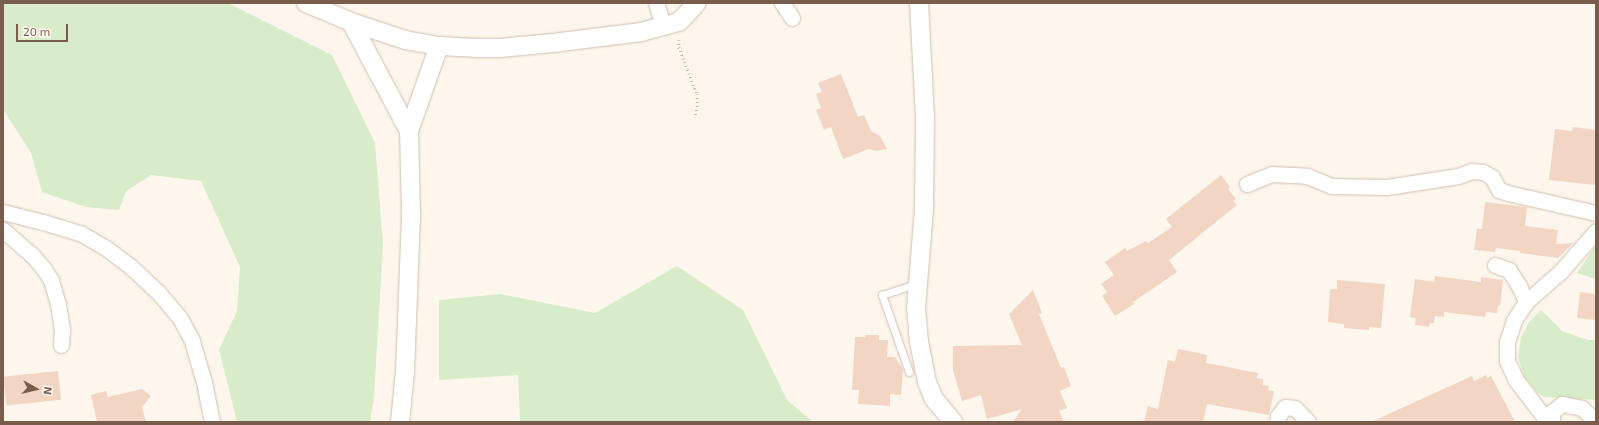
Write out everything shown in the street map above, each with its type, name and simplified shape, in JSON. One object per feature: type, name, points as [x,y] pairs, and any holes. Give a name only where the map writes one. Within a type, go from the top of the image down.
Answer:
[{"type":"street","points":[[306,3],[351,22],[405,40],[439,46],[500,48],[597,38],[671,24],[697,3]]},
{"type":"street","points":[[656,3],[671,24]]},
{"type":"street","points":[[782,3],[792,18]]},
{"type":"street","points":[[919,3],[925,124],[924,210],[916,308],[919,342],[926,382],[934,399],[952,422]]},
{"type":"street","points":[[351,22],[409,131]]},
{"type":"street","points":[[400,422],[404,372],[411,216],[409,131],[439,46]]},
{"type":"street","points":[[1247,184],[1272,174],[1308,176],[1319,183],[1332,186],[1387,187],[1458,176],[1472,171],[1483,172],[1492,177],[1499,190],[1596,213]]},
{"type":"street","points":[[3,212],[80,233],[106,248],[131,267],[158,292],[180,318],[192,341],[204,382],[212,422]]},
{"type":"street","points":[[3,230],[32,255],[51,280],[58,304],[62,330],[61,345]]},
{"type":"street","points":[[1548,422],[1516,380],[1507,361],[1507,342],[1514,320],[1526,302],[1561,271],[1596,231]]},
{"type":"street","points":[[1496,265],[1509,270],[1519,286],[1526,302]]},
{"type":"street","points":[[1552,422],[1552,412],[1562,404],[1582,408],[1590,416]]},
{"type":"street","points":[[1277,422],[1278,416],[1285,407],[1294,408],[1308,422]]},
{"type":"lane","points":[[910,372],[882,294],[918,283]]},
{"type":"path","points":[[671,24],[697,94],[698,106],[695,117]]},
{"type":"green space","points":[[3,3],[228,3],[332,55],[375,143],[383,245],[374,397],[370,422],[237,422],[219,350],[237,311],[240,267],[201,181],[151,175],[126,191],[119,210],[86,207],[42,192],[31,153],[3,109]]},
{"type":"green space","points":[[1596,245],[1596,279],[1577,273]]},
{"type":"green space","points":[[677,266],[743,310],[787,400],[813,422],[520,422],[518,375],[439,380],[439,300],[500,294],[595,313]]},
{"type":"green space","points":[[1541,310],[1562,331],[1588,340],[1596,340],[1596,400],[1544,397],[1536,391],[1524,376],[1518,357],[1521,337],[1529,322]]},
{"type":"building","points":[[841,74],[858,117],[864,115],[871,131],[880,136],[887,149],[876,151],[869,149],[843,159],[831,127],[824,130],[816,110],[821,108],[816,94],[822,92],[818,83]]},
{"type":"building","points":[[1573,127],[1596,130],[1596,185],[1549,180],[1555,129],[1572,131]]},
{"type":"building","points":[[1221,175],[1230,187],[1228,189],[1236,199],[1233,201],[1237,205],[1169,260],[1177,272],[1133,302],[1134,304],[1115,316],[1102,296],[1107,292],[1101,284],[1114,275],[1105,262],[1125,248],[1127,251],[1146,241],[1148,243],[1172,227],[1166,219]]},
{"type":"building","points":[[1485,202],[1527,207],[1525,226],[1558,230],[1556,244],[1573,243],[1558,258],[1496,248],[1495,252],[1474,250],[1477,229],[1482,229]]},
{"type":"building","points":[[1435,276],[1481,282],[1481,277],[1503,280],[1500,306],[1498,306],[1497,313],[1486,312],[1485,317],[1444,312],[1444,317],[1435,316],[1434,323],[1430,323],[1429,327],[1415,325],[1416,318],[1410,317],[1415,279],[1434,282]]},
{"type":"building","points":[[1337,280],[1385,284],[1381,328],[1369,327],[1369,330],[1344,328],[1344,324],[1328,322],[1330,289],[1337,289]]},
{"type":"building","points":[[1033,290],[1042,313],[1039,314],[1061,368],[1064,367],[1071,386],[1060,391],[1067,408],[1059,411],[1064,422],[1013,422],[1022,409],[987,419],[981,395],[962,401],[953,370],[953,346],[1022,345],[1009,314]]},
{"type":"building","points":[[1580,292],[1596,294],[1596,320],[1577,318]]},
{"type":"building","points":[[865,335],[879,335],[879,340],[888,340],[887,357],[895,357],[903,369],[901,395],[890,394],[890,406],[858,404],[859,390],[852,390],[855,337],[865,337]]},
{"type":"building","points":[[1178,349],[1207,355],[1206,363],[1258,373],[1257,378],[1263,379],[1263,385],[1269,386],[1268,390],[1274,391],[1269,415],[1207,404],[1203,422],[1144,422],[1148,406],[1158,409],[1168,360],[1175,362]]},
{"type":"building","points":[[58,371],[61,400],[6,406],[3,377]]},
{"type":"building","points":[[1486,375],[1487,378],[1491,376],[1515,422],[1371,422],[1472,376],[1474,381]]},
{"type":"building","points":[[142,389],[151,396],[142,407],[146,422],[97,422],[91,395],[106,391],[108,397]]}]
